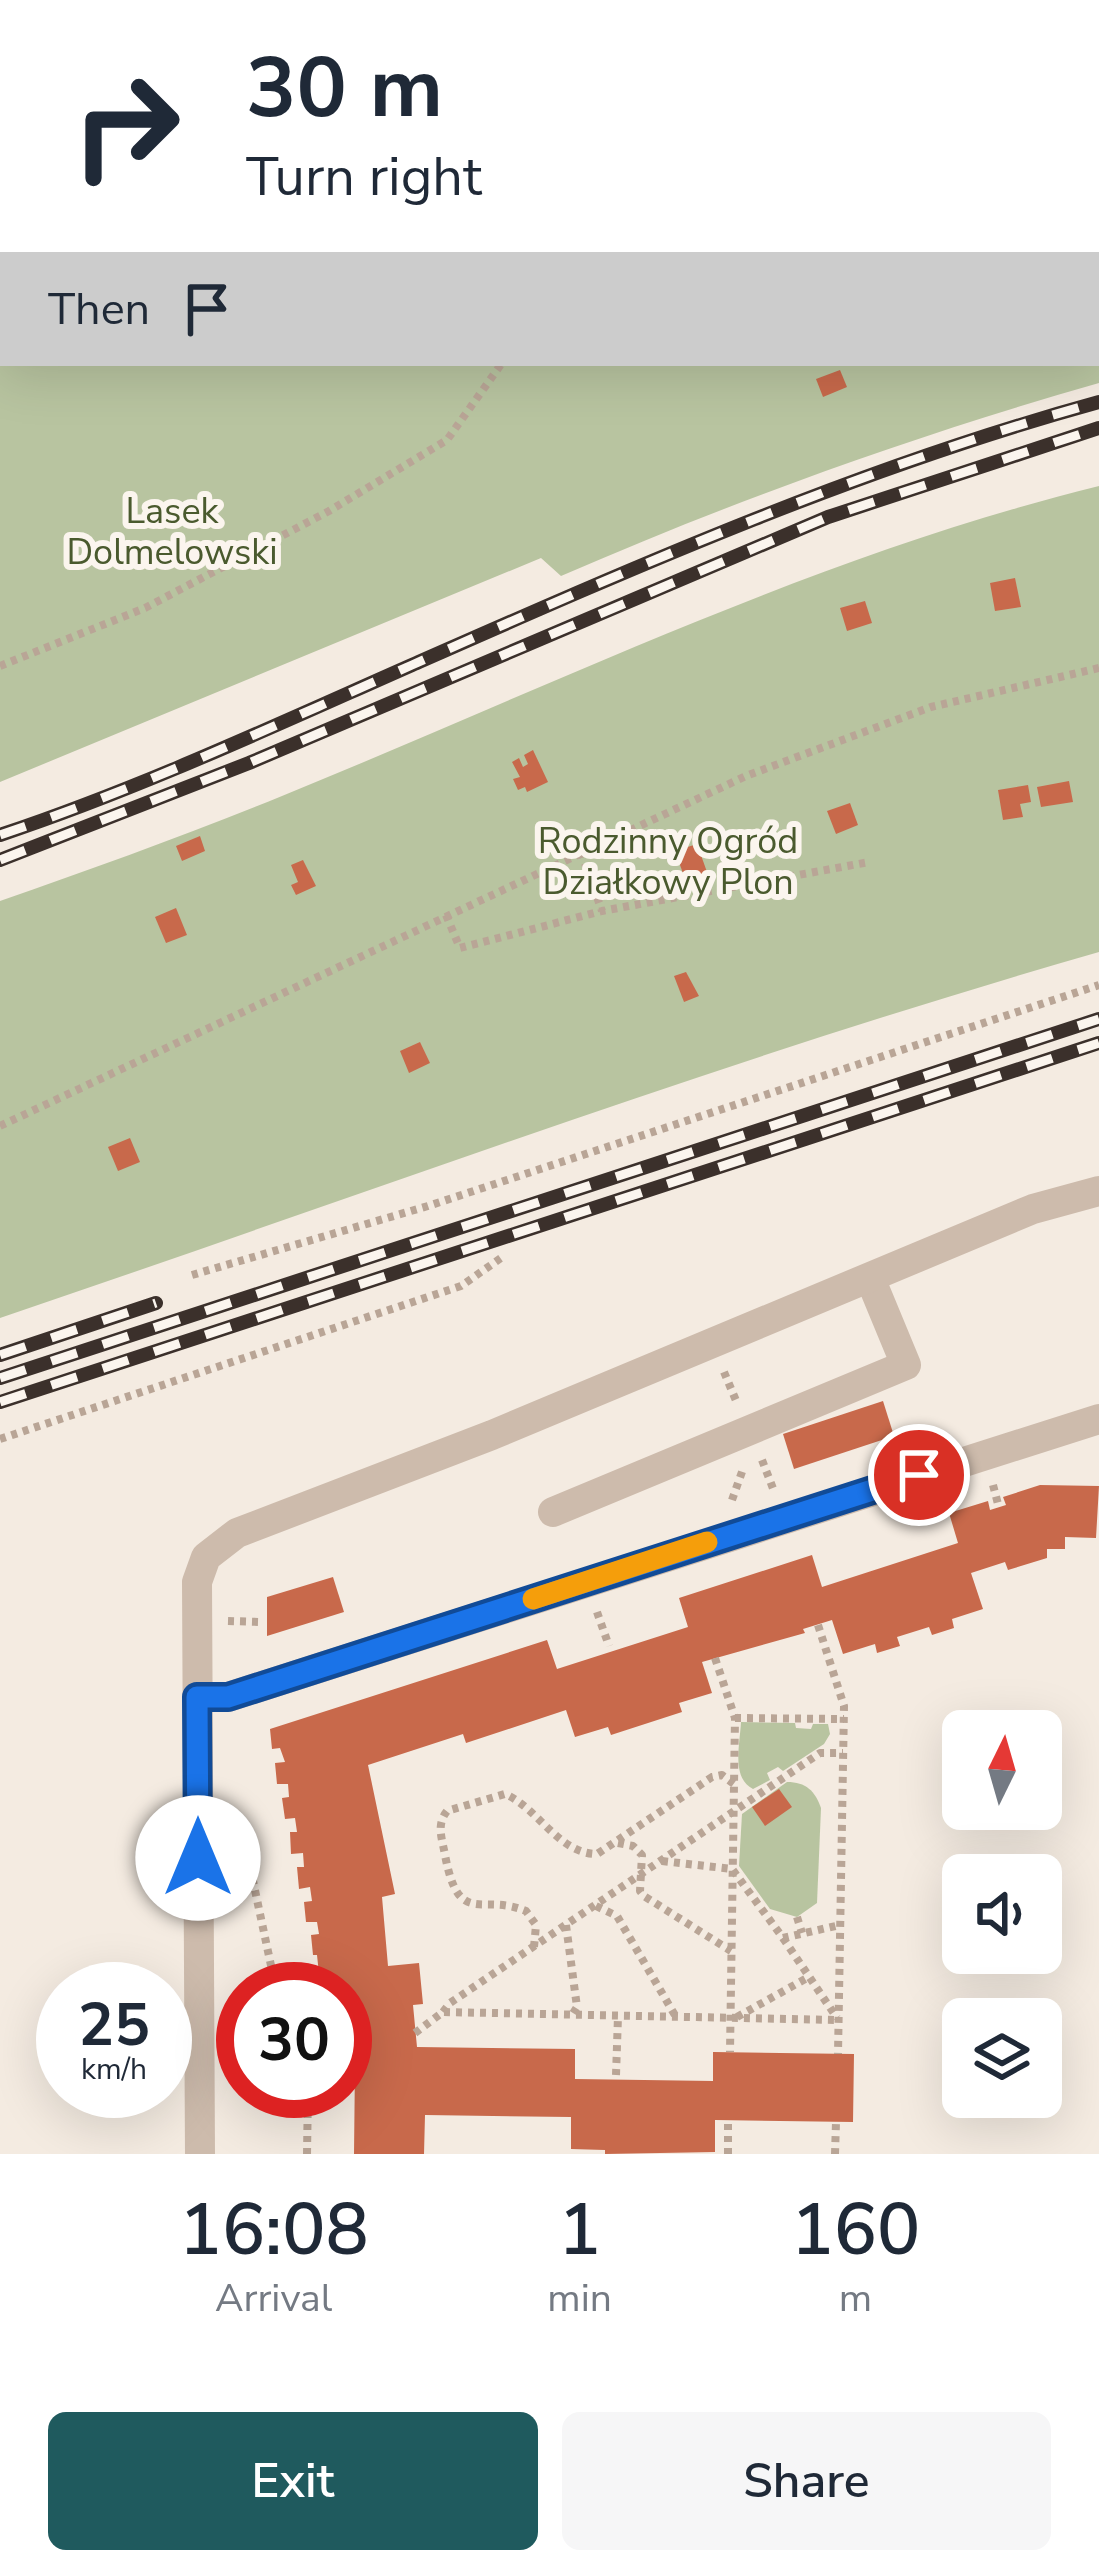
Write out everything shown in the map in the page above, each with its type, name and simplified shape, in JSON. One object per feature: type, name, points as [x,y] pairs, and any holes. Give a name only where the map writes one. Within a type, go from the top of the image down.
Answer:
[{"type":"street","points":[[200,2154],[197,1582],[206,1557],[220,1543],[1034,1209],[1099,1191]]},
{"type":"street","points":[[553,1512],[906,1365],[870,1278]]},
{"type":"street","points":[[197,1697],[228,1697],[1099,1419]]},
{"type":"path","points":[[0,666],[145,608],[329,511],[447,440],[500,366]]},
{"type":"path","points":[[0,1126],[746,776],[931,707],[1099,668]]},
{"type":"path","points":[[581,853],[602,911]]},
{"type":"path","points":[[446,915],[460,948],[602,911],[869,862]]},
{"type":"path","points":[[192,1275],[428,1206],[1099,985]]},
{"type":"path","points":[[0,1439],[461,1286],[501,1258]]},
{"type":"path","points":[[736,1511],[732,1501],[746,1461]]},
{"type":"path","points":[[593,1599],[609,1646]]},
{"type":"path","points":[[228,1621],[262,1622]]},
{"type":"path","points":[[818,1625],[844,1706],[838,2054]]},
{"type":"path","points":[[715,1658],[735,1718],[730,2052]]},
{"type":"path","points":[[735,1718],[844,1719]]},
{"type":"path","points":[[415,2033],[450,2003],[820,1753],[843,1753]]},
{"type":"path","points":[[534,1947],[536,1925],[526,1911],[482,1906],[453,1889],[440,1826],[443,1815],[505,1794],[580,1853],[597,1854],[712,1777],[722,1775],[734,1784]]},
{"type":"path","points":[[198,1810],[214,1809],[228,1817],[246,1848],[270,1962]]},
{"type":"path","points":[[617,1843],[639,1850],[644,1896],[731,1951]]},
{"type":"path","points":[[660,1860],[732,1869],[838,2020]]},
{"type":"path","points":[[594,1905],[617,1916],[676,2017]]},
{"type":"path","points":[[797,1917],[802,1933]]},
{"type":"path","points":[[566,1925],[577,2007],[572,2015]]},
{"type":"path","points":[[783,1938],[840,1925]]},
{"type":"path","points":[[733,2018],[807,1978]]},
{"type":"path","points":[[443,2012],[838,2020]]},
{"type":"path","points":[[616,2075],[619,2016]]},
{"type":"path","points":[[307,2154],[308,2118]]},
{"type":"path","points":[[728,2120],[728,2154]]},
{"type":"path","points":[[835,2154],[836,2122]]},
{"type":"green space","name":"Lasek Dolmelowski","points":[[0,366],[1099,366],[1099,383],[827,470],[561,576],[541,558],[0,782]]},
{"type":"green space","name":"Rodzinny Ogród Działkowy Plon","points":[[1099,486],[1099,952],[822,1036],[0,1318],[0,901],[247,810],[787,586],[890,548]]},
{"type":"green space","points":[[741,1722],[795,1723],[796,1728],[811,1729],[813,1724],[828,1724],[830,1734],[824,1744],[783,1771],[778,1767],[767,1773],[770,1780],[753,1789],[739,1769]]},
{"type":"green space","points":[[787,1782],[809,1789],[821,1808],[817,1903],[797,1917],[770,1909],[739,1866],[742,1814]]},
{"type":"building","points":[[840,370],[847,387],[823,397],[816,379]]},
{"type":"building","points":[[1015,578],[1021,607],[995,611],[990,583]]},
{"type":"building","points":[[865,601],[872,623],[847,631],[840,608]]},
{"type":"building","points":[[533,750],[548,782],[527,792],[525,787],[518,790],[513,779],[520,777],[512,762],[519,758],[523,767],[528,764],[524,755]]},
{"type":"building","points":[[1069,781],[1073,802],[1041,807],[1037,787]]},
{"type":"building","points":[[1028,785],[1031,802],[1020,804],[1023,817],[1003,820],[998,790]]},
{"type":"building","points":[[850,803],[858,825],[836,834],[827,811]]},
{"type":"building","points":[[200,836],[205,851],[182,861],[176,846]]},
{"type":"building","points":[[697,844],[707,872],[685,879],[675,851]]},
{"type":"building","points":[[303,860],[316,886],[296,895],[291,885],[298,882],[291,865]]},
{"type":"building","points":[[176,908],[187,935],[166,943],[155,917]]},
{"type":"building","points":[[686,972],[699,996],[684,1002],[674,976]]},
{"type":"building","points":[[420,1042],[430,1063],[409,1073],[400,1051]]},
{"type":"building","points":[[130,1138],[140,1162],[118,1171],[108,1147]]},
{"type":"building","points":[[883,1401],[894,1436],[794,1469],[783,1434]]},
{"type":"building","points":[[1040,1485],[1099,1486],[1096,1538],[1065,1537],[1065,1549],[1047,1549],[1047,1558],[1008,1570],[1005,1562],[971,1573],[983,1609],[952,1619],[954,1628],[932,1635],[929,1627],[897,1637],[900,1646],[877,1653],[875,1644],[843,1654],[832,1620],[803,1629],[805,1633],[702,1662],[712,1693],[679,1703],[682,1712],[611,1735],[608,1727],[575,1737],[566,1710],[466,1743],[463,1734],[368,1765],[395,1894],[382,1897],[388,1966],[419,1963],[423,2004],[413,2005],[417,2047],[575,2049],[575,2079],[713,2081],[713,2052],[854,2054],[853,2122],[715,2120],[715,2152],[605,2154],[605,2150],[571,2149],[571,2117],[425,2115],[424,2154],[354,2154],[354,2118],[372,2118],[372,1962],[318,1962],[313,1955],[311,1935],[319,1934],[317,1922],[306,1922],[304,1902],[312,1901],[310,1887],[299,1889],[297,1867],[304,1867],[303,1853],[291,1854],[295,1818],[285,1819],[282,1798],[289,1797],[288,1784],[277,1784],[275,1763],[285,1762],[280,1748],[272,1749],[270,1729],[547,1640],[557,1669],[688,1627],[679,1598],[812,1555],[822,1587],[958,1543],[949,1513],[988,1501],[990,1510],[1006,1505],[1003,1497]]},
{"type":"building","points":[[333,1577],[344,1612],[267,1636],[267,1597]]},
{"type":"building","points":[[779,1789],[792,1807],[765,1826],[752,1807]]},
{"type":"railway","points":[[0,835],[208,755],[751,521],[923,457],[1099,402]]},
{"type":"railway","points":[[0,860],[249,763],[828,517],[1099,428]]},
{"type":"railway","points":[[0,1378],[1099,1019]]},
{"type":"railway","points":[[0,1402],[1099,1043]]},
{"type":"railway","points":[[0,1355],[156,1303]]},
{"type":"slow traffic","points":[[533,1599],[707,1542]]},
{"type":"route","points":[[198,1858],[197,1697],[228,1697],[919,1475]]}]
